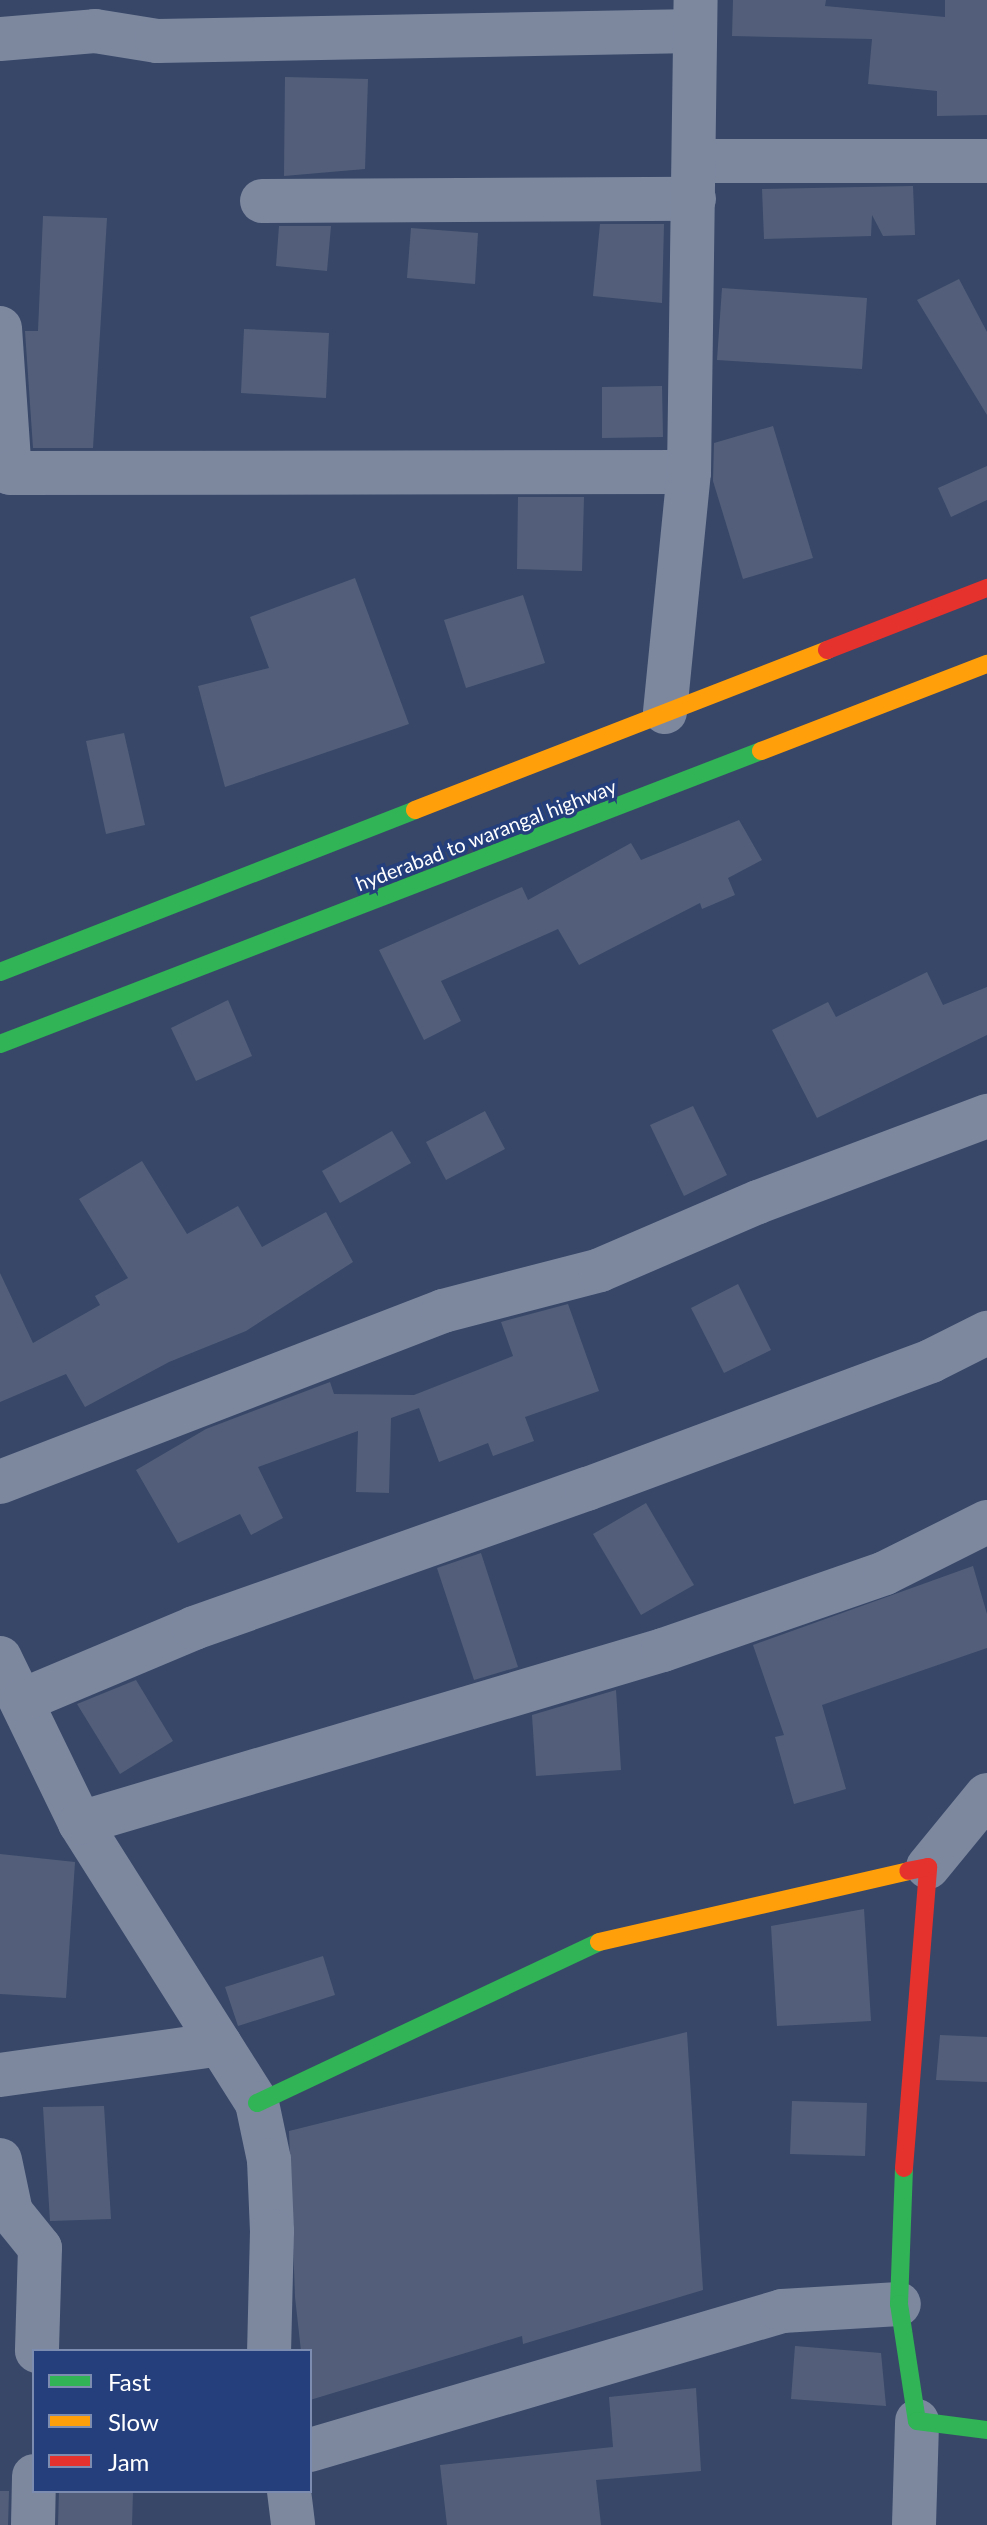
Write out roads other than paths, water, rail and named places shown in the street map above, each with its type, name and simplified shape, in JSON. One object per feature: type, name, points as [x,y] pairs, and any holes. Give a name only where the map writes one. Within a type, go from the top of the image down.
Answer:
[{"type":"main road","points":[[0,972],[987,588]]},
{"type":"main road","name":"hyderabad to warangal highway","points":[[0,1044],[987,664]]},
{"type":"main road","points":[[257,2103],[617,1933],[928,1867],[901,2202],[899,2304],[917,2421],[987,2430]]},
{"type":"street","points":[[0,39],[95,31],[157,41],[695,15],[689,472],[665,712]]},
{"type":"street","points":[[262,201],[694,180],[987,161]]},
{"type":"street","points":[[0,328],[10,473],[689,472]]},
{"type":"street","points":[[0,1482],[443,1311],[600,1270],[758,1202],[987,1116]]},
{"type":"street","points":[[23,1700],[194,1628],[587,1489],[931,1361],[987,1333]]},
{"type":"street","points":[[80,1823],[663,1650],[885,1573],[987,1522]]},
{"type":"street","points":[[0,1658],[80,1823],[257,2103],[269,2160],[272,2231],[269,2349]]},
{"type":"street","points":[[928,1867],[987,1795]]},
{"type":"street","points":[[0,2094],[0,2075],[220,2044]]},
{"type":"street","points":[[0,2160],[11,2212],[40,2248],[37,2349]]},
{"type":"street","points":[[312,2449],[782,2311],[899,2304]]},
{"type":"street","points":[[914,2525],[917,2421]]},
{"type":"street","points":[[33,2525],[34,2493]]},
{"type":"street","points":[[289,2493],[293,2525]]}]
